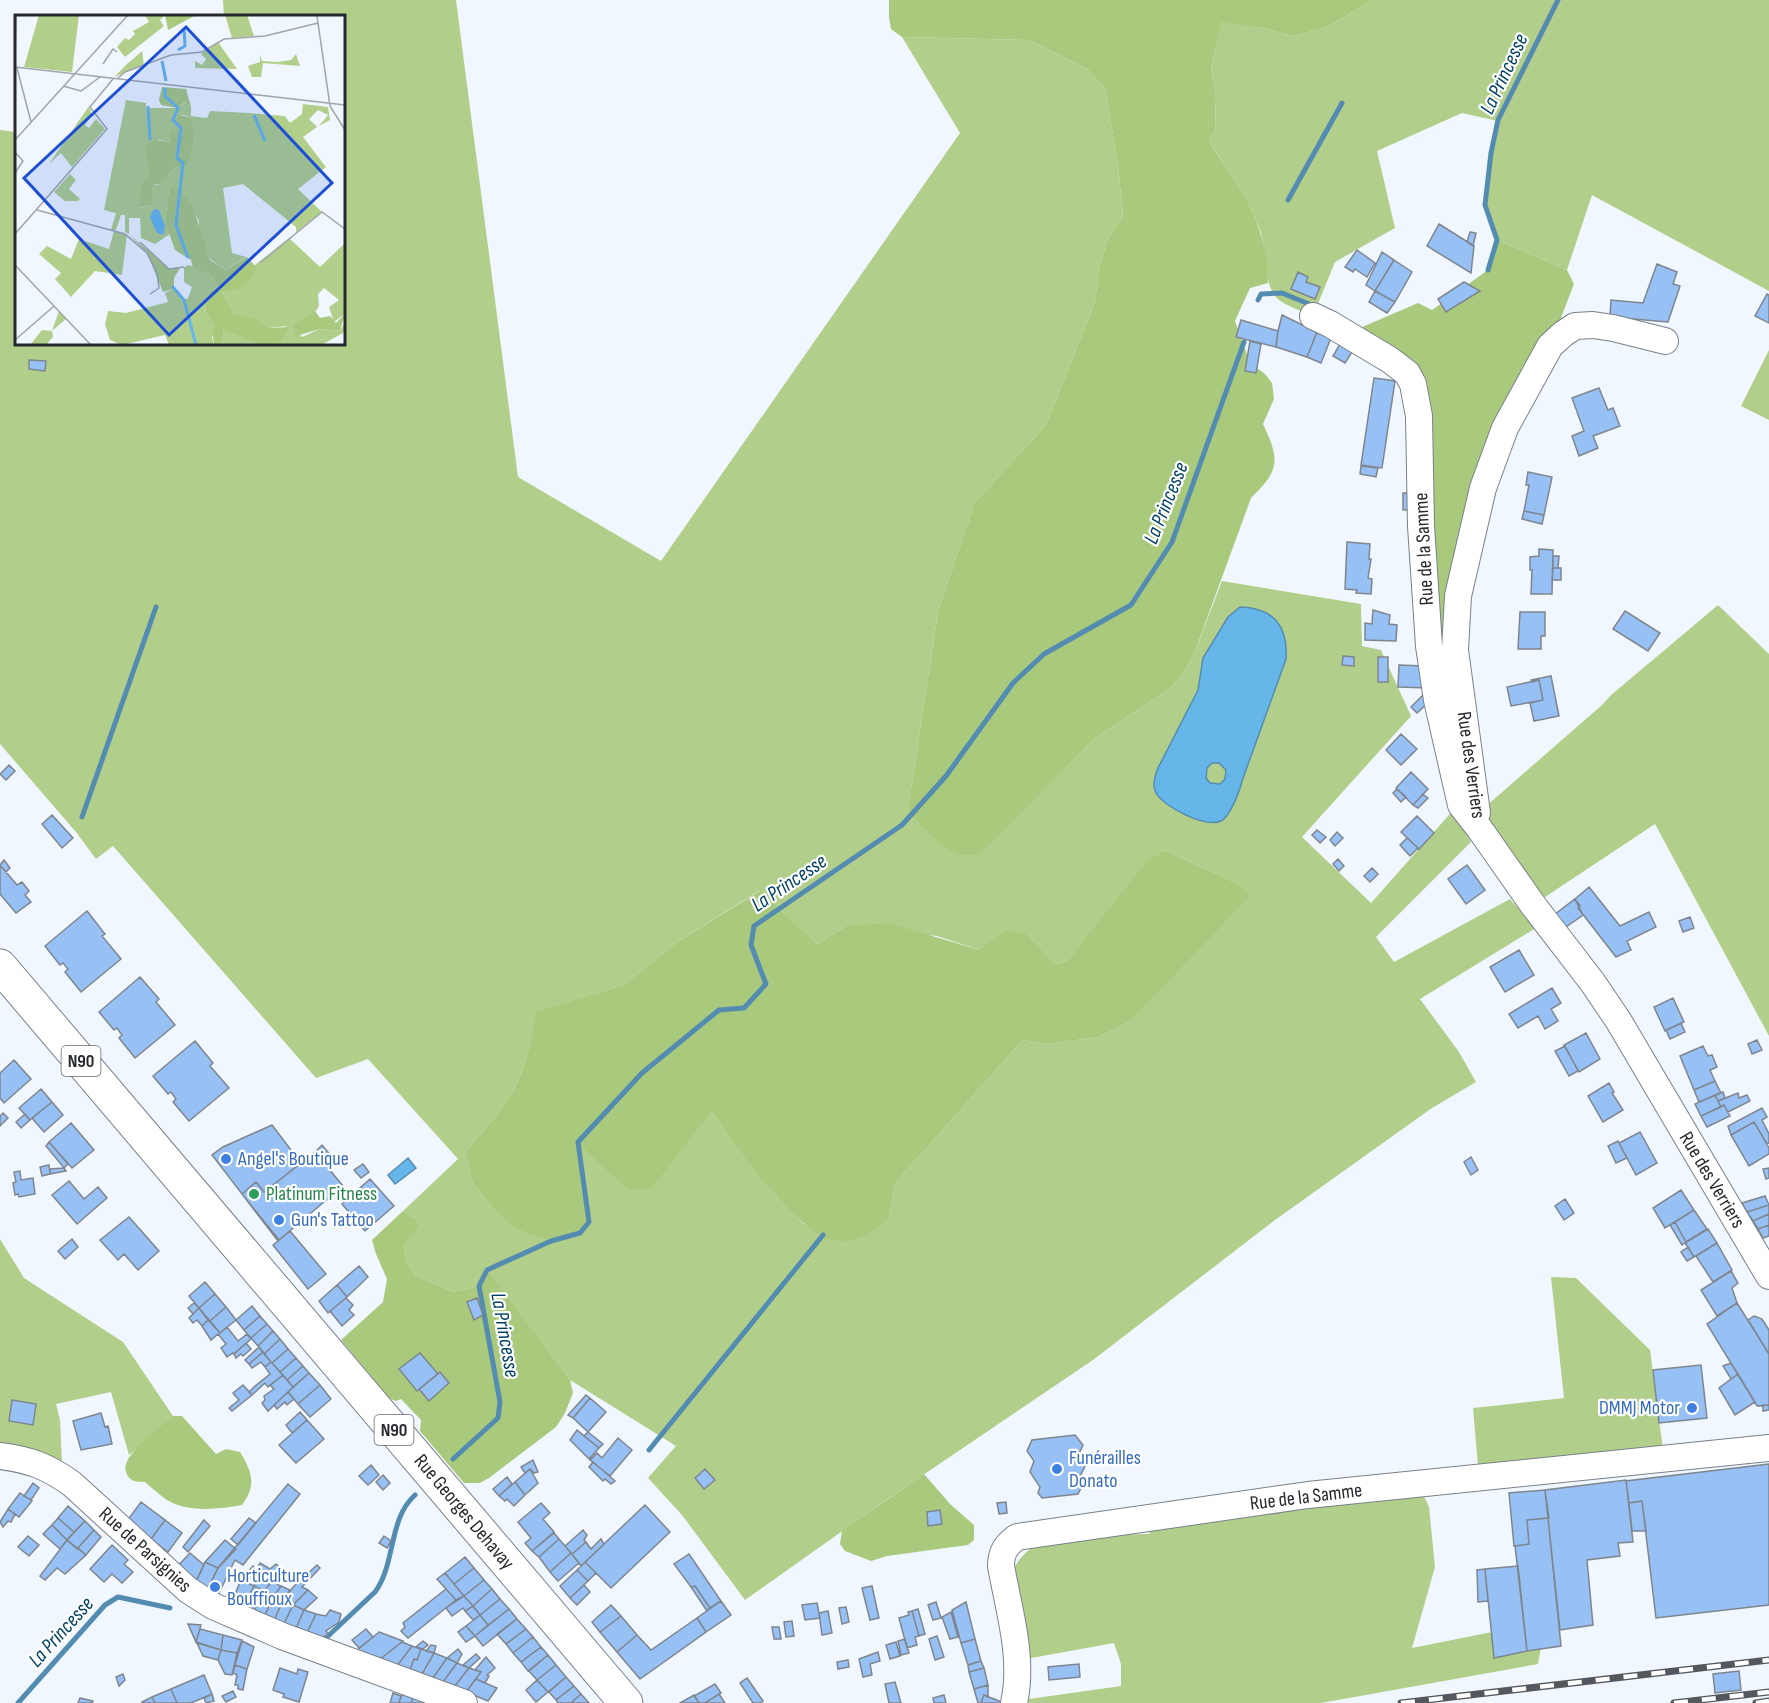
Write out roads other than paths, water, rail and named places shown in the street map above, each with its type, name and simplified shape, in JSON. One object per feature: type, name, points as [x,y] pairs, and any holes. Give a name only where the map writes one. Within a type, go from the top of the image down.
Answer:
[{"type":"main road","name":"Rue Georges Dehavay","points":[[0,966],[626,1703]]},
{"type":"street","name":"Rue de la Samme","points":[[1313,316],[1390,360],[1407,373],[1413,384],[1419,416],[1421,526],[1429,646],[1435,689],[1449,760],[1461,805],[1479,828]]},
{"type":"street","name":"Rue des Verriers","points":[[1665,341],[1593,325],[1575,326],[1550,346],[1505,428],[1483,488],[1458,596],[1455,650],[1479,828],[1533,905],[1593,982],[1618,1020],[1769,1276]]},
{"type":"street","name":"Rue de la Samme","points":[[1014,1703],[1017,1660],[1001,1566],[1007,1544],[1017,1537],[1308,1495],[1769,1448]]},
{"type":"street","name":"Rue de Parsignies","points":[[0,1455],[29,1461],[56,1473],[72,1484],[188,1590],[213,1606],[282,1636],[464,1703]]},
{"type":"water","points":[[1240,607],[1252,608],[1270,615],[1281,628],[1286,647],[1286,659],[1234,803],[1221,821],[1205,822],[1176,810],[1160,799],[1154,784],[1157,770],[1198,690],[1203,658],[1228,617]],"holes":[[[1212,763],[1219,763],[1226,770],[1225,779],[1220,784],[1210,783],[1206,778],[1207,768]]]},
{"type":"water","points":[[408,1158],[416,1168],[395,1184],[388,1175]]},
{"type":"waterway","name":"La Princesse","points":[[1488,270],[1497,240],[1485,205],[1491,153],[1498,120],[1558,0]]},
{"type":"waterway","points":[[1288,200],[1342,103]]},
{"type":"waterway","points":[[1258,300],[1261,294],[1282,293],[1314,306]]},
{"type":"waterway","name":"La Princesse","points":[[453,1459],[498,1418],[500,1402],[479,1286],[487,1270],[551,1241],[580,1233],[589,1222],[578,1142],[642,1073],[719,1010],[744,1008],[766,984],[751,945],[754,926],[902,825],[946,776],[1013,683],[1044,654],[1131,605],[1172,542],[1244,342]]},
{"type":"waterway","points":[[82,817],[156,607]]},
{"type":"waterway","points":[[649,1450],[823,1235]]},
{"type":"waterway","name":"La Princesse","points":[[327,1637],[375,1592],[382,1581],[400,1516],[415,1495]]},
{"type":"waterway","name":"La Princesse","points":[[18,1703],[105,1605],[118,1597],[170,1608]]},
{"type":"railway","points":[[1401,1703],[1769,1660]]},
{"type":"railway","points":[[1674,1703],[1769,1692]]},
{"type":"railway","points":[[1756,1703],[1769,1701]]},
{"type":"place","name":"Angel's Boutique","points":[[226,1159]]},
{"type":"place","name":"Platinum Fitness","points":[[254,1194]]},
{"type":"place","name":"Gun's Tattoo","points":[[279,1220]]},
{"type":"place","name":"DMMJ Motor","points":[[1692,1408]]},
{"type":"place","name":"Funérailles Donato","points":[[1057,1469]]},
{"type":"place","name":"Horticulture Bouffioux","points":[[215,1587]]}]
